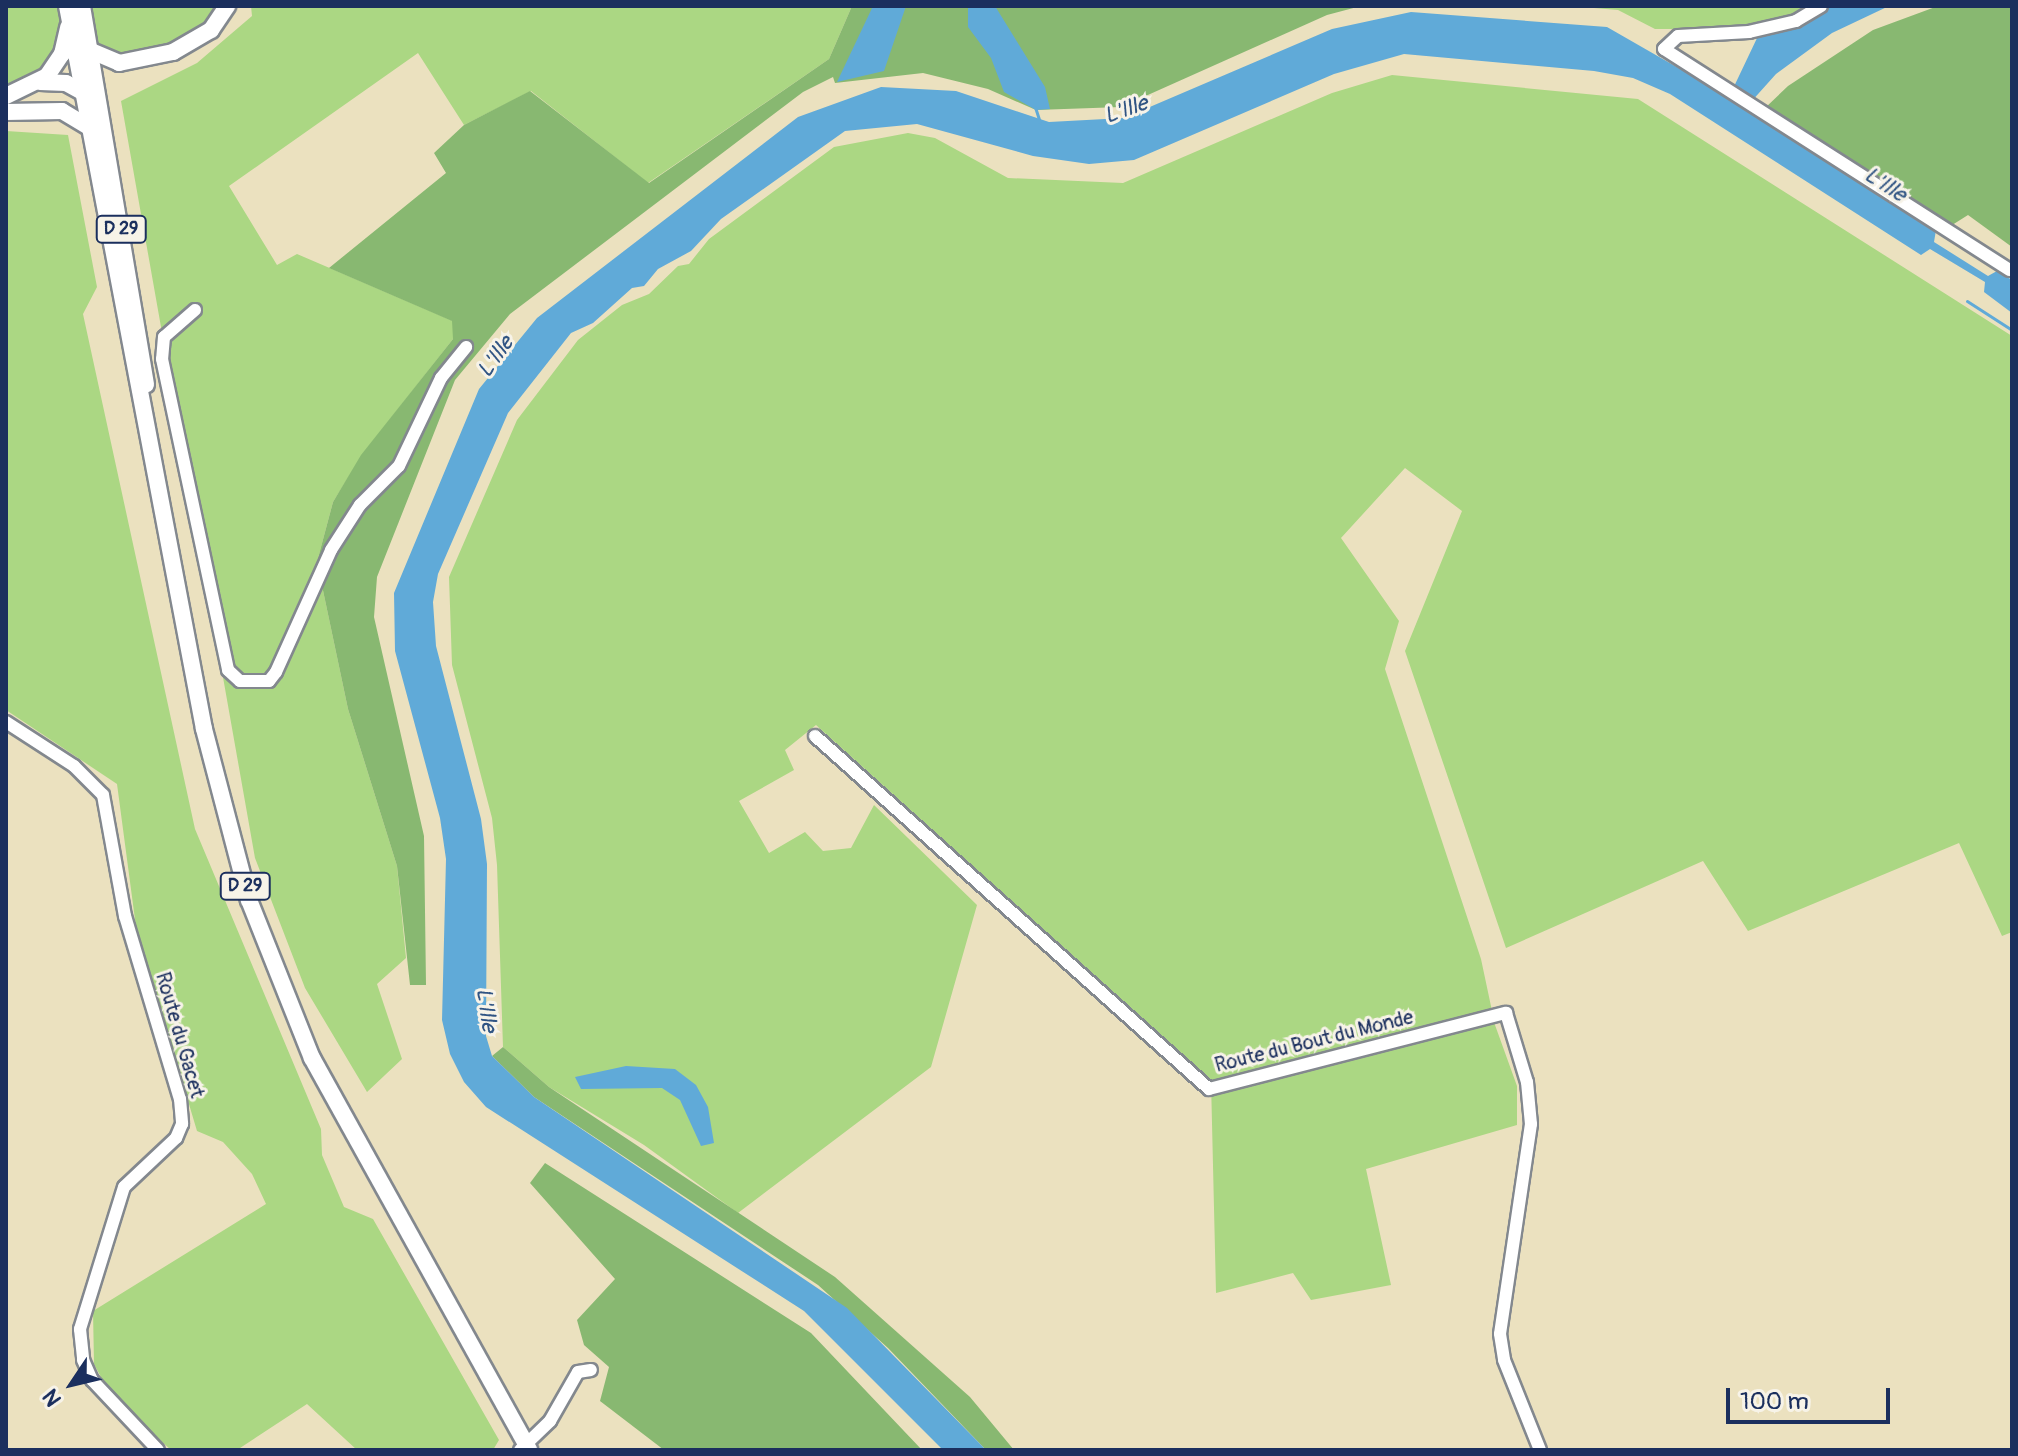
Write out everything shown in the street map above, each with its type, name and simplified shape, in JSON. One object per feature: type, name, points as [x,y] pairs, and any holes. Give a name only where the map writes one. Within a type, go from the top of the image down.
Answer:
[{"type":"main road","points":[[89,50],[119,63],[173,52],[211,30],[227,6]]},
{"type":"main road","points":[[40,82],[62,54],[73,10]]},
{"type":"main road","name":"D 29","points":[[73,10],[89,50],[96,127],[217,786],[278,978],[353,1138],[525,1448]]},
{"type":"main road","name":"D 29","points":[[73,10],[83,91],[96,127]]},
{"type":"main road","points":[[6,96],[40,82],[66,83],[83,91]]},
{"type":"main road","points":[[6,112],[62,111],[96,127]]},
{"type":"street","points":[[1821,6],[1781,25],[1723,35],[1678,36],[1664,49],[2009,270]]},
{"type":"street","points":[[195,310],[164,337],[162,359],[228,670],[240,681],[269,681],[276,672],[331,550],[360,505],[399,466],[441,378],[466,347]]},
{"type":"street","name":"Route du Gacet","points":[[6,722],[74,766],[103,795],[125,916],[180,1099],[182,1124],[176,1138],[124,1187],[80,1329],[83,1360],[92,1380],[158,1450]]},
{"type":"street","name":"Route du Bout du Monde","points":[[815,736],[1209,1089],[1506,1013],[1527,1082],[1531,1124],[1500,1334],[1504,1360],[1540,1450]]},
{"type":"street","points":[[525,1448],[550,1421],[578,1372],[591,1370]]},
{"type":"green space","points":[[6,6],[61,6],[62,27],[58,49],[44,69],[6,90]]},
{"type":"green space","points":[[89,6],[219,6],[206,25],[168,46],[112,55],[96,42]]},
{"type":"green space","points":[[251,6],[852,6],[829,59],[648,183],[531,91],[464,125],[418,53],[229,186],[277,265],[297,254],[453,321],[453,339],[362,455],[333,502],[317,562],[348,709],[397,866],[406,958],[377,984],[402,1059],[367,1092],[305,988],[255,858],[121,101],[197,63],[252,16]]},
{"type":"green space","points":[[852,6],[1361,6],[1327,15],[1121,107],[1036,110],[988,89],[923,73],[835,83],[833,77],[803,92],[510,314],[455,380],[377,577],[374,617],[424,836],[426,985],[410,985],[397,866],[348,709],[317,562],[333,502],[361,455],[453,339],[452,321],[329,268],[446,173],[434,153],[464,125],[530,91],[649,183],[829,59]]},
{"type":"green space","points":[[1570,6],[1816,6],[1797,17],[1749,29],[1655,29],[1618,10]]},
{"type":"green space","points":[[1938,6],[2012,6],[2012,247],[1968,215],[1949,227],[1764,109],[1788,86],[1873,30]]},
{"type":"green space","points":[[1392,75],[1638,99],[2012,336],[2012,932],[2002,936],[1959,843],[1748,931],[1703,861],[1506,948],[1405,651],[1462,511],[1405,468],[1341,538],[1399,621],[1385,669],[1481,959],[1495,1025],[1517,1086],[1517,1125],[1366,1169],[1391,1285],[1311,1300],[1293,1273],[1216,1293],[1211,1081],[816,725],[785,750],[794,770],[739,801],[769,853],[805,832],[823,851],[851,848],[874,805],[977,905],[931,1067],[738,1213],[644,1145],[549,1087],[503,1047],[497,865],[492,818],[452,665],[449,577],[517,420],[578,340],[622,305],[649,294],[678,266],[689,264],[709,239],[834,147],[908,133],[935,138],[1008,178],[1123,183],[1332,93]]},
{"type":"green space","points":[[6,131],[68,135],[97,287],[83,314],[195,829],[321,1129],[322,1155],[344,1207],[373,1219],[499,1440],[493,1450],[357,1450],[307,1404],[237,1450],[171,1450],[110,1394],[94,1364],[93,1311],[266,1204],[252,1174],[223,1142],[197,1131],[136,927],[117,784],[6,710]]},
{"type":"green space","points":[[503,1047],[549,1087],[835,1277],[970,1397],[1014,1450],[986,1450],[888,1348],[818,1285],[534,1097],[492,1056]]},
{"type":"green space","points":[[545,1163],[811,1333],[922,1450],[664,1450],[600,1401],[609,1367],[584,1345],[577,1320],[615,1279],[530,1183]]},
{"type":"water","points":[[873,6],[906,6],[884,71],[837,82]]},
{"type":"water","points":[[968,6],[995,6],[1045,87],[1050,109],[1036,110],[1004,92],[991,58],[968,27]]},
{"type":"water","name":"L'Ille","points":[[1828,6],[1889,6],[1832,33],[1776,74],[1750,103],[1749,113],[1936,230],[1934,242],[1988,276],[1997,271],[2012,280],[2012,313],[1984,292],[1985,282],[1930,249],[1921,255],[1670,94],[1633,78],[1594,71],[1404,54],[1334,74],[1134,160],[1089,164],[1033,156],[917,124],[845,131],[721,219],[691,251],[658,269],[644,286],[632,288],[593,323],[571,333],[508,413],[438,574],[433,602],[436,646],[481,819],[487,864],[486,1036],[492,1056],[534,1097],[847,1308],[986,1450],[943,1450],[804,1311],[486,1107],[464,1082],[450,1054],[442,1020],[446,859],[440,818],[395,651],[394,593],[479,389],[537,318],[798,117],[881,87],[956,91],[1049,122],[1124,118],[1332,29],[1411,12],[1607,27],[1729,97],[1758,36],[1811,20]]},
{"type":"water","points":[[626,1066],[675,1069],[696,1085],[708,1107],[714,1143],[701,1146],[680,1100],[662,1088],[581,1089],[575,1077]]},
{"type":"waterway","points":[[1035,107],[1040,122]]},
{"type":"waterway","points":[[1967,301],[2012,330]]}]
